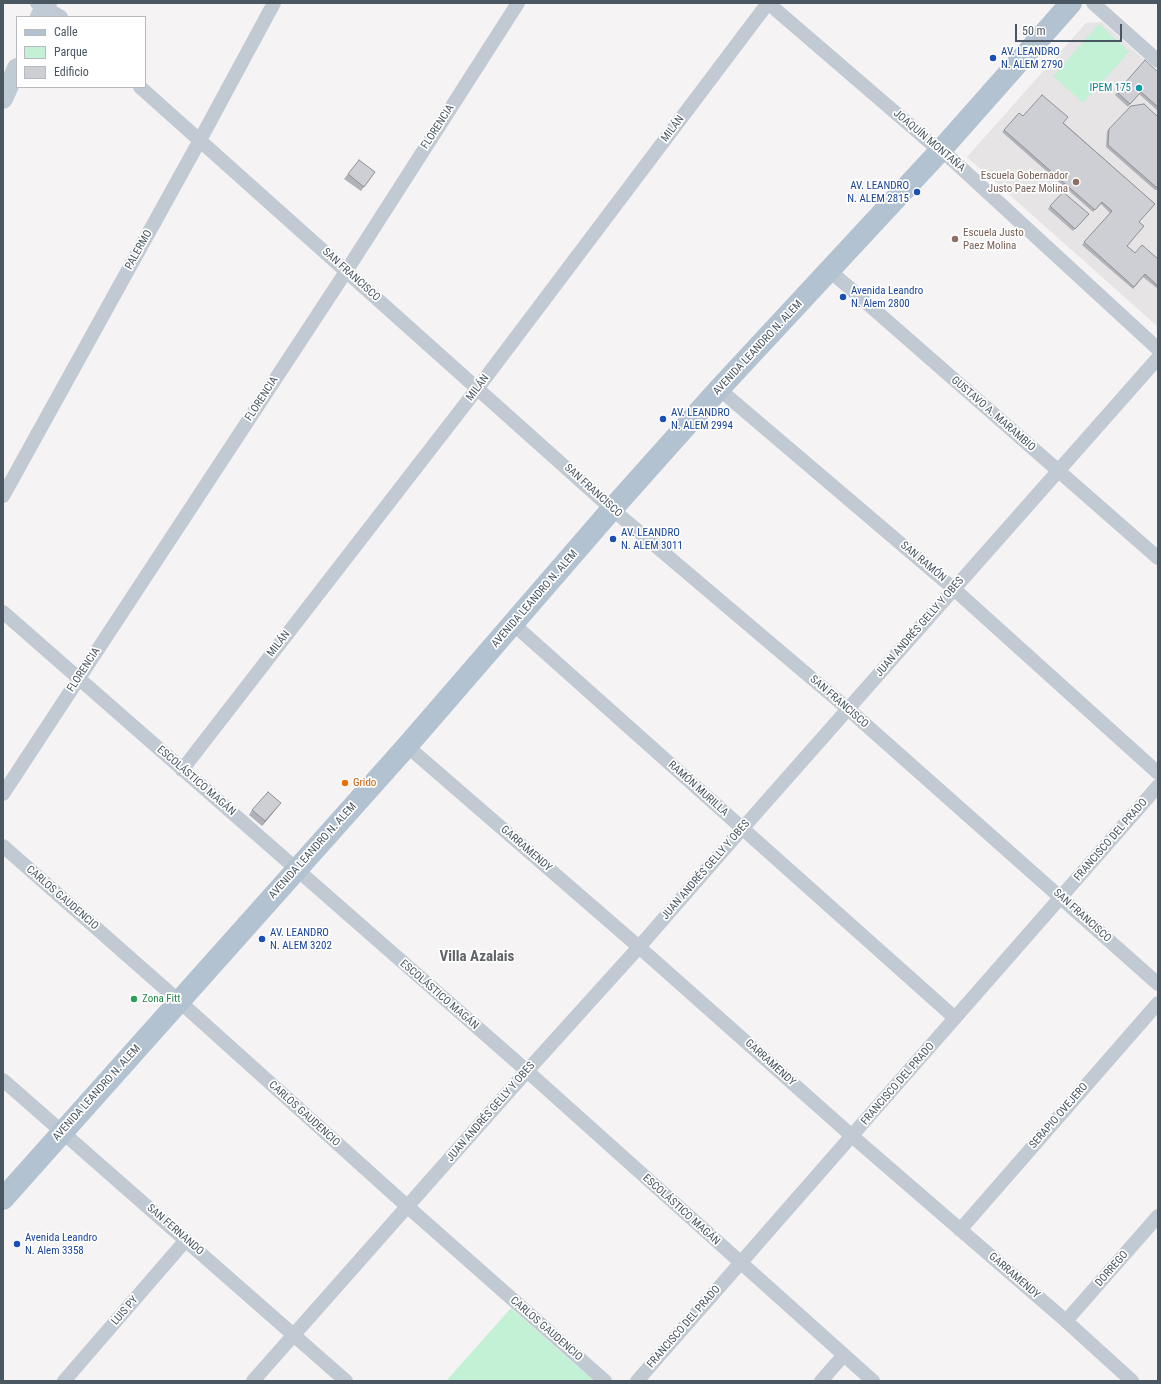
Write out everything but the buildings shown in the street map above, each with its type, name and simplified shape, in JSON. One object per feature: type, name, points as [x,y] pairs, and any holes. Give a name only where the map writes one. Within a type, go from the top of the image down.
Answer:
[{"type":"main road","name":"AVENIDA LEANDRO N. ALEM","points":[[3,1199],[407,746],[612,509],[719,390],[940,151],[1072,3]]},
{"type":"main road","points":[[3,99],[16,70]]},
{"type":"street","name":"PALERMO","points":[[3,496],[274,3]]},
{"type":"street","name":"FLORENCIA","points":[[3,794],[347,270],[518,3]]},
{"type":"street","name":"JOAQUÍN MONTAÑA","points":[[768,3],[940,151],[946,154],[1158,349]]},
{"type":"street","name":"MILÁN","points":[[182,770],[477,389],[768,3]]},
{"type":"street","points":[[1093,3],[1158,61]]},
{"type":"street","points":[[42,7],[59,16]]},
{"type":"street","name":"SAN FRANCISCO","points":[[141,88],[347,270],[477,389],[612,509],[848,709],[1158,984]]},
{"type":"street","name":"GUSTAVO A. MARAMBIO","points":[[829,270],[1158,558]]},
{"type":"street","name":"JUAN ANDRÉS GELLY Y OBES","points":[[252,1381],[408,1207],[526,1071],[640,947],[742,829],[1158,358]]},
{"type":"street","name":"SAN RAMÓN","points":[[719,390],[954,588],[1158,773]]},
{"type":"street","name":"ESCOLÁSTICO MAGÁN","points":[[3,612],[526,1071],[872,1381]]},
{"type":"street","name":"RAMÓN MURILLA","points":[[511,625],[520,630],[955,1018]]},
{"type":"street","name":"GARRAMENDY","points":[[407,746],[640,947],[852,1136],[1066,1321],[1132,1381]]},
{"type":"street","name":"FRANCISCO DEL PRADO","points":[[636,1381],[1158,786]]},
{"type":"street","name":"CARLOS GAUDENCIO","points":[[3,846],[605,1381]]},
{"type":"street","name":"SERAPIO OVEJERO","points":[[960,1230],[1158,1002]]},
{"type":"street","name":"SAN FERNANDO","points":[[3,1080],[346,1381]]},
{"type":"street","name":"DORREGO","points":[[1066,1321],[1158,1216]]},
{"type":"street","name":"LUIS PY","points":[[64,1381],[186,1240]]},
{"type":"street","points":[[821,1381],[843,1356]]},
{"type":"shaded area","name":"Escuela Gobernador Justo Paez Molina","points":[[1102,22],[1158,72],[1157,326],[967,157],[1086,23]]},
{"type":"green space","points":[[1099,24],[1129,52],[1083,103],[1053,76]]},
{"type":"green space","points":[[511,1308],[594,1381],[446,1381]]},
{"type":"place","name":"AV. LEANDRO N. ALEM 2790","points":[[993,58]]},
{"type":"place","name":"IPEM 175","points":[[1139,88]]},
{"type":"place","name":"Escuela Gobernador Justo Paez Molina","points":[[1076,182]]},
{"type":"place","name":"AV. LEANDRO N. ALEM 2815","points":[[917,192]]},
{"type":"place","name":"Escuela Justo Paez Molina","points":[[955,239]]},
{"type":"place","name":"Avenida Leandro N. Alem 2800","points":[[843,297]]},
{"type":"place","name":"AV. LEANDRO N. ALEM 2994","points":[[663,419]]},
{"type":"place","name":"AV. LEANDRO N. ALEM 3011","points":[[613,539]]},
{"type":"place","name":"Grido","points":[[345,783]]},
{"type":"place","name":"AV. LEANDRO N. ALEM 3202","points":[[262,939]]},
{"type":"place","name":"Zona Fitt","points":[[134,999]]},
{"type":"place","name":"Avenida Leandro N. Alem 3358","points":[[17,1244]]},
{"type":"district","name":"Villa Azalais","points":[[477,957]]}]
